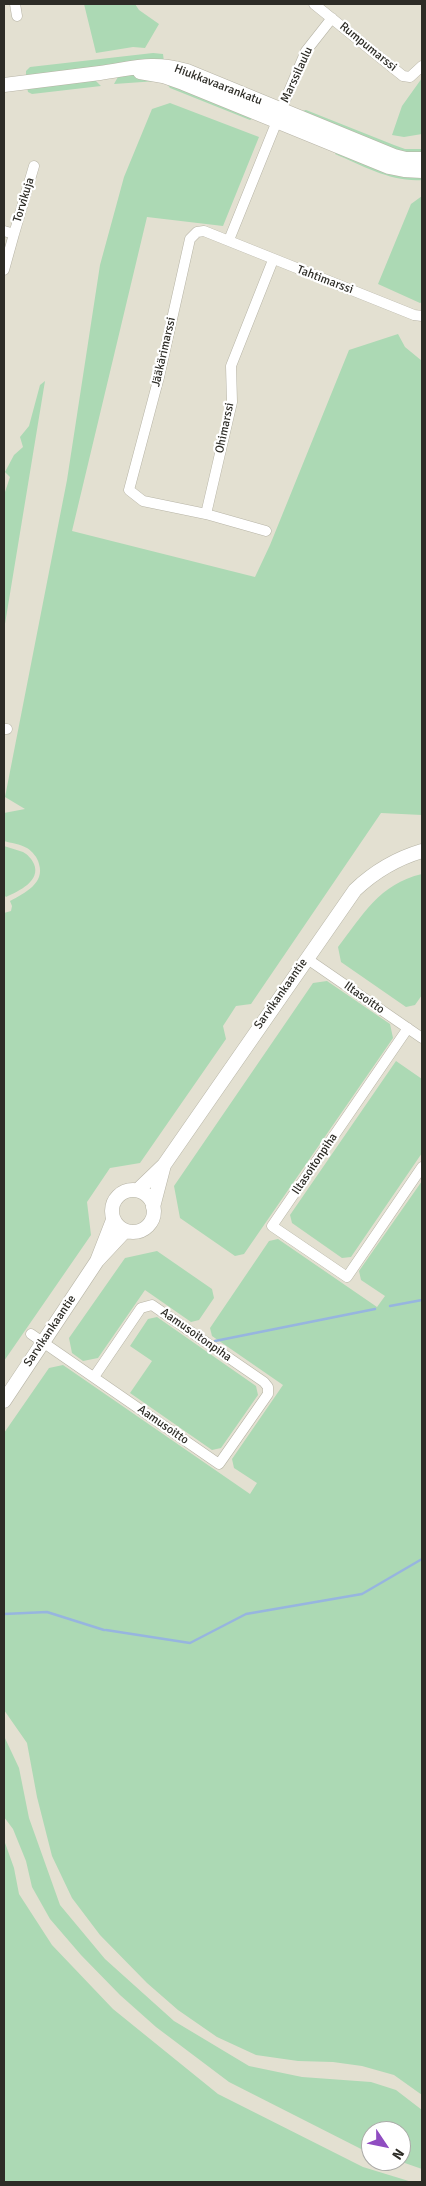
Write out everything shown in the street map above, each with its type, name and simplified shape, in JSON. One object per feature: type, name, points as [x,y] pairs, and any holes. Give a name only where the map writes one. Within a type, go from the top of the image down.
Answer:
[{"type":"street","points":[[15,4],[17,16]]},
{"type":"street","name":"Rumpumarssi","points":[[314,4],[404,76],[410,77],[414,75],[422,66]]},
{"type":"street","name":"Marssilaulu","points":[[279,116],[306,51],[332,18]]},
{"type":"street","name":"Hiukkavaarankatu","points":[[4,85],[125,70],[164,76],[394,156],[422,159]]},
{"type":"street","points":[[229,240],[279,116]]},
{"type":"street","name":"Hiukkavaarankatu","points":[[279,116],[389,167],[422,171]]},
{"type":"street","name":"Torvikuja","points":[[4,270],[9,233],[34,166]]},
{"type":"street","name":"Jääkärimarssi","points":[[229,240],[204,230],[197,232],[190,239],[159,377],[129,490],[143,501],[206,514],[266,531]]},
{"type":"street","name":"Tahtimarssi","points":[[229,240],[273,260],[414,315],[422,316]]},
{"type":"street","name":"Ohimarssi","points":[[206,514],[232,402],[231,366],[273,260]]},
{"type":"street","name":"Sarvikankaantie","points":[[97,1261],[113,1220],[111,1212],[116,1198],[122,1192],[138,1190],[164,1165],[354,890],[369,877],[392,862],[422,851]]},
{"type":"street","name":"Iltasoitto","points":[[306,958],[422,1038]]},
{"type":"street","name":"Iltasoitonpiha","points":[[408,1028],[272,1226],[347,1277],[422,1167]]},
{"type":"street","name":"Sarvikankaantie","points":[[4,1400],[37,1338],[97,1261],[125,1231],[133,1232],[147,1227],[154,1214],[153,1206],[164,1165]]},
{"type":"street","points":[[138,1190],[148,1196],[153,1206]]},
{"type":"street","points":[[113,1220],[125,1231]]},
{"type":"street","name":"Aamusoitonpiha","points":[[94,1377],[141,1308],[152,1305],[264,1382],[268,1387]]},
{"type":"street","name":"Aamusoitto","points":[[37,1338],[218,1464],[268,1394],[268,1387]]},
{"type":"green space","points":[[84,4],[135,4],[139,10],[159,24],[145,48],[133,47],[96,53]]},
{"type":"green space","points":[[153,53],[163,54],[164,62],[26,77],[26,71],[30,67]]},
{"type":"green space","points":[[137,74],[157,81],[114,84],[119,75]]},
{"type":"green space","points":[[422,78],[422,134],[404,137],[392,135],[402,106]]},
{"type":"green space","points":[[94,79],[101,86],[32,94],[28,92],[27,87]]},
{"type":"green space","points":[[166,83],[254,118],[250,120],[170,88]]},
{"type":"green space","points":[[170,103],[259,137],[223,226],[147,217],[72,531],[255,577],[270,545],[349,350],[398,334],[405,347],[422,361],[422,815],[381,813],[251,1004],[236,1006],[223,1026],[226,1039],[140,1163],[110,1168],[87,1202],[91,1235],[4,1361],[4,913],[11,911],[10,901],[32,887],[39,877],[40,871],[37,859],[29,849],[4,841],[4,813],[25,809],[5,797],[67,480],[100,265],[124,177],[152,109]]},
{"type":"green space","points":[[306,110],[405,149],[422,149],[422,156],[406,156],[301,114],[302,111]]},
{"type":"green space","points":[[336,152],[422,174],[422,180],[388,176],[335,154]]},
{"type":"green space","points":[[422,196],[422,302],[420,303],[378,284],[411,204]]},
{"type":"green space","points":[[45,381],[4,630],[4,495],[10,477],[5,472],[14,455],[23,447],[20,437],[29,426],[40,385]]},
{"type":"green space","points":[[4,846],[26,854],[33,862],[35,870],[32,880],[28,885],[6,897],[4,895]]},
{"type":"green space","points":[[422,874],[422,995],[415,1005],[406,1007],[341,962],[338,947],[364,912],[383,893],[394,885]]},
{"type":"green space","points":[[327,981],[390,1024],[393,1038],[244,1254],[235,1256],[180,1218],[174,1186],[313,983]]},
{"type":"green space","points":[[396,1061],[422,1079],[422,1153],[351,1257],[342,1258],[292,1223],[290,1215]]},
{"type":"green space","points":[[422,1181],[422,2095],[394,2075],[362,2066],[333,2062],[298,2061],[256,2055],[217,2037],[178,2010],[147,1983],[100,1935],[72,1898],[52,1856],[37,1797],[27,1743],[4,1710],[4,1433],[49,1368],[63,1365],[250,1494],[257,1483],[234,1468],[232,1459],[283,1385],[212,1336],[210,1328],[269,1241],[278,1239],[377,1307],[385,1296],[361,1280],[359,1271]]},
{"type":"green space","points":[[157,1251],[212,1289],[214,1298],[199,1320],[191,1322],[145,1290],[98,1358],[83,1361],[72,1353],[69,1338],[125,1258]]},
{"type":"green space","points":[[157,1317],[256,1386],[258,1395],[221,1448],[212,1450],[130,1393],[152,1361],[130,1346],[148,1319]]},
{"type":"green space","points":[[4,1736],[19,1768],[29,1818],[60,1905],[105,1959],[174,2021],[249,2066],[302,2077],[371,2082],[396,2090],[422,2110],[422,2169],[411,2165],[411,2121],[361,2121],[361,2149],[229,2082],[156,2027],[120,1995],[81,1955],[50,1919],[32,1887],[26,1861],[13,1829],[4,1817]]},
{"type":"green space","points":[[4,1840],[14,1868],[19,1894],[52,1945],[113,2009],[218,2094],[361,2166],[361,2171],[376,2171],[412,2182],[4,2182]]},
{"type":"waterway","points":[[390,1306],[422,1300]]},
{"type":"waterway","points":[[215,1341],[375,1309]]},
{"type":"waterway","points":[[106,1630],[190,1643],[246,1614],[362,1594],[422,1559]]},
{"type":"waterway","points":[[4,1614],[47,1612],[104,1630]]}]
